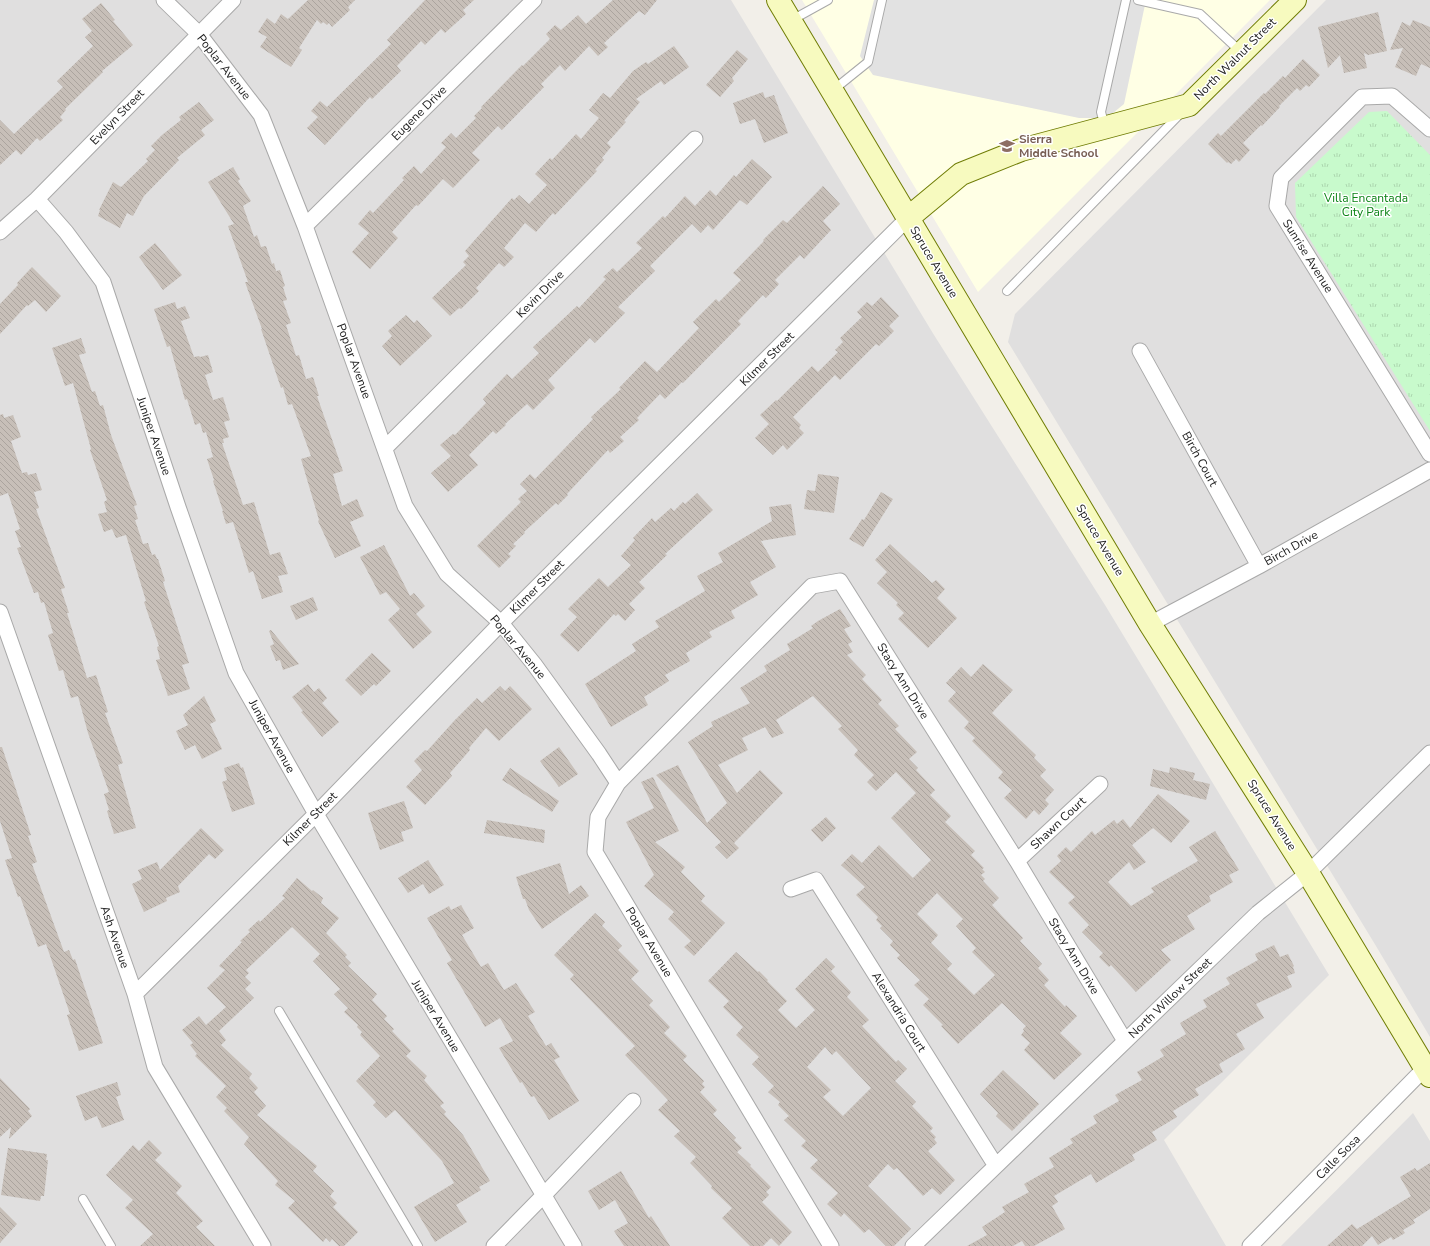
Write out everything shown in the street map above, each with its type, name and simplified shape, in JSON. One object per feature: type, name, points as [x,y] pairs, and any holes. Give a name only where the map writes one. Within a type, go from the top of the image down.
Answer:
[{"type":"main road","name":"Spruce Avenue","points":[[778,0],[1150,624],[1308,873],[1428,1072]]},
{"type":"main road","name":"North Walnut Street","points":[[908,218],[961,174],[1021,150],[1189,105],[1295,0]]},
{"type":"street","name":"Poplar Avenue","points":[[164,0],[198,34],[261,115],[305,226],[405,506],[447,574],[501,623],[534,664],[599,754],[618,783],[598,817],[595,852],[831,1246]]},
{"type":"street","name":"Evelyn Street","points":[[0,232],[37,199],[233,0]]},
{"type":"street","name":"Eugene Drive","points":[[305,226],[534,0]]},
{"type":"street","name":"Sunrise Avenue","points":[[1430,129],[1392,96],[1362,97],[1281,178],[1277,206],[1430,454]]},
{"type":"street","name":"Kevin Drive","points":[[385,448],[695,139]]},
{"type":"street","name":"Juniper Avenue","points":[[37,199],[66,232],[103,282],[236,673],[316,814],[574,1246]]},
{"type":"street","name":"Kilmer Street","points":[[135,994],[316,814],[501,623],[908,218]]},
{"type":"street","name":"Birch Court","points":[[1140,351],[1259,566]]},
{"type":"street","name":"Birch Drive","points":[[1150,624],[1259,566],[1430,470]]},
{"type":"street","name":"Stacy Ann Drive","points":[[618,783],[812,586],[840,581],[1017,861],[1125,1041]]},
{"type":"street","name":"Ash Avenue","points":[[0,612],[135,994],[155,1067],[263,1246]]},
{"type":"street","name":"North Willow Street","points":[[914,1246],[1258,913],[1308,873],[1430,753]]},
{"type":"street","name":"Shawn Court","points":[[1017,861],[1100,784]]},
{"type":"street","name":"Alexandria Court","points":[[791,889],[816,880],[996,1166]]},
{"type":"street","name":"Calle Sosa","points":[[1250,1246],[1428,1072]]},
{"type":"street","points":[[494,1246],[633,1101]]},
{"type":"lane","points":[[790,21],[828,0]]},
{"type":"lane","points":[[832,91],[868,62],[882,0]]},
{"type":"lane","points":[[1105,128],[1101,112],[1126,0]]},
{"type":"lane","points":[[1138,0],[1200,14],[1241,53]]},
{"type":"lane","points":[[1007,290],[1189,105]]},
{"type":"lane","points":[[279,1011],[418,1246]]},
{"type":"lane","points":[[83,1199],[111,1246]]},
{"type":"shaded area","points":[[0,0],[731,0],[934,335],[1105,605],[1329,975],[1164,1140],[1226,1246],[0,1246]]},
{"type":"shaded area","name":"Sierra Middle School","points":[[802,0],[1270,0],[978,292]]},
{"type":"shaded area","points":[[874,0],[1146,0],[1124,104],[1107,118],[1079,118],[873,75],[860,56]]},
{"type":"shaded area","points":[[1326,0],[1430,0],[1430,1037],[1008,342],[1015,314]]},
{"type":"shaded area","points":[[1413,1113],[1430,1141],[1430,1246],[1281,1246]]},
{"type":"green space","name":"Villa Encantada City Park","points":[[1387,111],[1430,155],[1430,431],[1296,217],[1295,183],[1369,112]]},
{"type":"building","points":[[308,0],[355,0],[348,7],[350,10],[332,27],[329,23],[327,25],[323,22],[321,24],[317,20],[299,48],[302,50],[291,67],[260,47],[267,37],[258,32],[267,18],[275,24],[281,14],[288,19]]},
{"type":"building","points":[[425,0],[474,0],[463,10],[466,14],[445,33],[441,29],[425,45],[421,41],[397,66],[401,71],[372,99],[370,97],[325,145],[307,128],[318,117],[311,111],[320,101],[327,107],[391,44],[387,40]]},
{"type":"building","points":[[613,0],[657,0],[645,15],[639,11],[604,43],[608,47],[598,56],[589,46],[565,71],[560,65],[541,84],[544,87],[502,130],[498,126],[472,153],[480,160],[453,188],[443,179],[418,206],[416,205],[392,232],[398,238],[370,269],[352,252],[369,233],[358,224],[370,210],[373,213],[404,180],[402,178],[414,166],[421,174],[446,147],[441,143],[451,133],[456,138],[476,118],[474,116],[482,108],[481,107],[550,39],[546,34],[555,25],[561,30],[578,15],[586,24]]},
{"type":"building","points":[[101,3],[115,20],[113,21],[133,45],[102,71],[103,72],[65,109],[66,110],[60,117],[63,120],[40,141],[37,138],[21,155],[16,150],[0,165],[0,120],[14,134],[63,87],[57,81],[93,46],[85,37],[92,31],[82,19]]},
{"type":"building","points":[[1378,12],[1387,51],[1368,55],[1364,53],[1367,68],[1344,73],[1340,55],[1328,68],[1318,27]]},
{"type":"building","points":[[1413,20],[1430,27],[1430,68],[1421,64],[1416,76],[1395,67],[1403,48],[1390,50],[1402,22],[1410,26]]},
{"type":"building","points":[[674,46],[689,67],[664,85],[661,81],[636,99],[640,102],[624,121],[626,122],[607,143],[611,147],[602,158],[604,160],[595,170],[597,171],[555,215],[553,213],[536,232],[525,223],[504,248],[514,257],[504,267],[499,263],[476,288],[479,291],[461,309],[459,308],[450,316],[432,298],[466,265],[463,262],[469,256],[465,251],[512,198],[514,200],[519,195],[529,204],[547,185],[535,174],[550,158],[552,160],[576,134],[581,139],[599,118],[589,110],[603,93],[610,98],[633,71],[646,62],[648,64]]},
{"type":"building","points":[[737,50],[748,59],[732,78],[734,81],[720,97],[706,85]]},
{"type":"building","points":[[1303,59],[1320,75],[1309,87],[1306,85],[1300,91],[1297,88],[1262,126],[1261,125],[1243,143],[1250,150],[1239,162],[1236,159],[1231,164],[1228,162],[1227,163],[1208,144],[1218,133],[1221,136],[1264,93],[1265,94],[1283,76],[1285,78]]},
{"type":"building","points":[[763,92],[765,98],[774,95],[788,133],[764,143],[755,119],[740,124],[733,103]]},
{"type":"building","points":[[199,102],[214,120],[201,130],[205,135],[177,158],[179,160],[144,196],[133,216],[127,213],[120,228],[98,216],[99,210],[113,182],[121,187],[148,161],[146,159],[155,150],[151,146],[181,120],[179,117]]},
{"type":"building","points":[[752,159],[772,177],[747,205],[740,200],[713,230],[708,225],[701,233],[692,224],[650,266],[655,271],[618,307],[625,313],[595,343],[590,338],[548,380],[555,388],[533,410],[527,404],[496,434],[493,431],[469,455],[478,465],[448,492],[431,473],[451,456],[440,445],[453,434],[455,435],[486,403],[483,399],[507,374],[512,379],[539,353],[533,347],[577,306],[579,308],[606,279],[603,277],[613,268],[617,272],[642,248],[636,243],[663,216],[665,218],[685,196],[695,206],[710,190],[716,196],[734,175],[736,177]]},
{"type":"building","points":[[233,167],[240,179],[238,181],[251,201],[243,206],[254,237],[257,235],[261,247],[266,246],[276,271],[280,270],[285,286],[283,287],[287,300],[283,301],[291,323],[286,325],[296,356],[299,355],[306,379],[313,377],[319,396],[317,396],[343,471],[333,474],[342,506],[357,499],[364,516],[350,522],[361,546],[335,558],[318,521],[319,520],[301,459],[311,456],[292,404],[288,405],[283,387],[281,388],[245,282],[248,282],[228,226],[234,224],[208,182]]},
{"type":"building","points":[[823,186],[840,204],[823,221],[831,230],[804,259],[800,255],[775,280],[779,284],[766,298],[763,295],[738,321],[741,324],[683,383],[682,382],[665,399],[660,394],[637,418],[639,420],[620,437],[624,441],[610,453],[608,450],[558,505],[556,503],[524,532],[525,533],[513,544],[516,546],[508,554],[511,556],[499,568],[477,546],[521,502],[518,499],[527,491],[520,484],[530,474],[535,479],[593,419],[591,417],[621,389],[619,388],[645,361],[657,372],[699,328],[693,322],[716,299],[719,302],[741,280],[733,273],[783,220],[787,223]]},
{"type":"building","points":[[155,243],[182,275],[163,290],[139,257]]},
{"type":"building","points":[[32,267],[61,296],[46,312],[35,300],[28,306],[27,305],[0,334],[0,304]]},
{"type":"building","points":[[881,297],[899,316],[889,326],[894,331],[879,346],[876,344],[840,380],[835,375],[793,417],[801,425],[799,428],[804,433],[787,450],[783,445],[773,455],[755,438],[769,424],[760,415],[776,400],[777,401],[812,366],[818,372],[838,352],[835,350],[843,342],[840,338],[862,317],[857,312],[867,302],[872,306]]},
{"type":"building","points":[[175,302],[177,309],[185,306],[190,318],[181,321],[194,357],[208,355],[213,372],[205,375],[213,400],[223,397],[230,420],[224,422],[229,437],[223,439],[224,443],[222,443],[243,505],[254,502],[270,555],[280,552],[288,574],[278,576],[283,592],[262,599],[253,571],[249,573],[233,522],[226,524],[207,459],[213,457],[206,432],[203,433],[200,423],[195,425],[187,399],[185,400],[170,346],[167,347],[154,309]]},
{"type":"building","points":[[406,315],[414,323],[417,320],[432,336],[400,366],[382,346],[392,336],[388,331]]},
{"type":"building","points":[[81,338],[86,353],[79,355],[92,392],[95,391],[100,406],[103,405],[111,435],[137,505],[134,506],[138,519],[135,520],[143,544],[148,543],[152,555],[155,554],[158,559],[165,581],[163,582],[189,663],[182,665],[190,689],[168,696],[156,660],[160,659],[157,647],[159,646],[144,602],[146,601],[126,535],[116,538],[112,529],[104,532],[98,514],[107,512],[104,502],[107,500],[90,450],[91,449],[73,383],[65,386],[52,348]]},
{"type":"building","points":[[3,414],[4,418],[13,415],[21,437],[11,441],[22,473],[27,472],[28,475],[36,473],[42,490],[34,492],[39,508],[36,509],[65,588],[61,589],[87,678],[96,675],[108,712],[105,713],[123,763],[118,765],[136,828],[114,834],[107,811],[109,810],[104,794],[109,792],[88,733],[78,696],[71,698],[63,670],[59,671],[48,635],[53,633],[44,602],[41,603],[38,592],[34,593],[17,548],[21,547],[15,531],[20,529],[8,493],[0,496],[0,415]]},
{"type":"building","points":[[818,474],[839,477],[834,513],[804,509],[807,490],[815,491]]},
{"type":"building","points":[[881,492],[893,499],[863,547],[849,539],[862,519],[864,520]]},
{"type":"building","points":[[697,493],[713,510],[665,554],[667,555],[639,582],[645,588],[629,604],[635,610],[625,621],[618,614],[616,616],[614,614],[578,652],[560,635],[577,617],[568,609],[599,578],[608,587],[631,565],[621,556],[635,540],[633,538],[652,518],[655,522],[671,508],[674,511],[683,502],[685,504]]},
{"type":"building","points":[[791,504],[796,535],[761,541],[776,567],[750,582],[758,595],[731,611],[735,618],[709,632],[712,637],[686,653],[690,661],[665,675],[669,681],[644,697],[648,705],[611,727],[585,684],[636,651],[632,644],[659,627],[655,621],[705,591],[697,576],[723,562],[718,553],[772,521],[769,507]]},
{"type":"building","points":[[890,544],[932,583],[936,580],[945,589],[937,598],[957,618],[928,648],[898,619],[904,613],[896,605],[898,603],[877,583],[887,572],[875,560]]},
{"type":"building","points":[[384,545],[410,596],[414,593],[425,606],[416,614],[432,632],[413,649],[388,620],[400,609],[386,592],[380,595],[360,557]]},
{"type":"building","points":[[313,597],[318,610],[296,620],[290,606]]},
{"type":"building","points":[[840,609],[851,626],[844,629],[852,642],[848,644],[853,652],[847,655],[866,675],[862,679],[882,700],[878,704],[899,726],[895,729],[917,752],[909,759],[918,768],[916,770],[935,790],[930,795],[951,816],[945,822],[975,851],[971,855],[984,868],[982,869],[985,872],[981,875],[985,879],[983,881],[999,898],[992,905],[1023,938],[1020,941],[1042,964],[1038,968],[1049,980],[1044,985],[1065,1007],[1066,1005],[1077,1016],[1060,1033],[1082,1054],[1054,1080],[1024,1050],[1030,1043],[1021,1035],[1026,1026],[1002,1003],[958,1044],[941,1026],[943,1025],[923,1005],[929,999],[914,985],[920,980],[897,958],[900,955],[890,945],[893,941],[880,928],[882,926],[876,920],[878,917],[856,895],[865,887],[841,865],[852,854],[862,863],[879,845],[913,878],[931,860],[891,818],[916,793],[896,772],[876,791],[867,782],[874,775],[854,755],[858,750],[838,729],[842,726],[813,696],[776,720],[784,733],[772,738],[765,727],[742,738],[748,750],[718,765],[737,793],[760,770],[783,793],[734,843],[739,848],[727,859],[715,847],[721,842],[656,775],[678,765],[707,823],[727,803],[688,742],[713,726],[711,722],[750,703],[740,688],[767,671],[764,666],[790,650],[787,644],[813,628],[811,626]],"holes":[[[937,893],[963,919],[956,926],[976,948],[972,952],[995,975],[974,995],[947,969],[952,964],[931,943],[938,935],[917,914]]]},
{"type":"building","points":[[271,630],[299,664],[283,670],[280,660],[276,661],[270,646],[274,644],[269,631]]},
{"type":"building","points":[[372,653],[391,671],[376,686],[374,684],[361,696],[345,680]]},
{"type":"building","points":[[983,664],[1013,690],[992,713],[1036,755],[1034,758],[1046,770],[1040,776],[1054,790],[1045,800],[1049,804],[1039,815],[1034,810],[1026,819],[1004,798],[1012,790],[998,778],[1003,772],[972,741],[975,738],[964,728],[969,722],[948,701],[956,692],[946,683],[961,667],[971,677]]},
{"type":"building","points":[[308,684],[314,692],[319,688],[327,698],[322,703],[339,722],[322,737],[301,712],[303,711],[292,697]]},
{"type":"building","points":[[500,686],[505,691],[510,686],[532,709],[499,741],[486,728],[469,748],[470,750],[450,773],[452,776],[425,805],[406,787],[422,770],[414,761],[425,750],[427,751],[477,698],[482,703]]},
{"type":"building","points":[[204,696],[216,721],[210,724],[222,749],[202,759],[195,745],[185,750],[176,731],[188,725],[183,715]]},
{"type":"building","points":[[0,747],[2,747],[31,835],[28,836],[37,862],[32,864],[64,952],[69,950],[73,960],[75,959],[103,1043],[79,1051],[67,1015],[70,1014],[46,944],[38,947],[20,896],[18,897],[5,860],[12,858],[0,821]]},
{"type":"building","points":[[559,747],[578,774],[559,787],[540,761]]},
{"type":"building","points":[[239,763],[241,768],[243,767],[255,804],[232,812],[222,782],[227,780],[224,768]]},
{"type":"building","points":[[1170,767],[1195,773],[1193,780],[1210,784],[1206,800],[1150,786],[1153,769],[1169,773]]},
{"type":"building","points":[[510,768],[559,801],[552,812],[502,780]]},
{"type":"building","points":[[653,777],[679,831],[655,842],[685,867],[681,872],[705,896],[701,901],[725,923],[694,956],[684,947],[691,941],[668,919],[674,912],[644,886],[654,875],[626,822],[654,808],[641,782]]},
{"type":"building","points":[[1158,794],[1190,821],[1171,843],[1153,828],[1132,845],[1146,862],[1134,870],[1129,862],[1108,882],[1131,906],[1154,892],[1151,888],[1198,861],[1189,847],[1215,831],[1239,870],[1229,875],[1233,882],[1209,896],[1211,901],[1187,916],[1195,929],[1161,950],[1171,960],[1136,992],[1111,965],[1109,967],[1099,957],[1103,953],[1082,932],[1089,925],[1068,903],[1075,897],[1049,872],[1061,861],[1057,856],[1066,847],[1071,852],[1092,831],[1095,835],[1114,820],[1117,824],[1123,819],[1130,828]]},
{"type":"building","points":[[404,801],[413,828],[401,832],[404,841],[380,850],[368,813]]},
{"type":"building","points":[[826,817],[836,828],[822,842],[811,830]]},
{"type":"building","points":[[487,820],[545,830],[544,843],[484,833]]},
{"type":"building","points":[[201,828],[224,850],[215,859],[209,854],[178,886],[180,892],[166,898],[167,901],[144,912],[132,884],[142,879],[138,870],[157,862],[160,870]]},
{"type":"building","points":[[428,860],[444,885],[429,894],[423,884],[408,893],[398,878]]},
{"type":"building","points":[[560,863],[569,894],[581,885],[589,896],[542,929],[529,910],[525,899],[523,899],[516,877]]},
{"type":"building","points":[[297,878],[323,898],[321,903],[339,918],[326,933],[347,955],[345,957],[351,963],[348,966],[377,994],[372,1000],[387,1016],[384,1019],[394,1029],[392,1031],[411,1051],[406,1056],[427,1076],[424,1080],[444,1103],[440,1106],[446,1112],[444,1114],[463,1135],[490,1181],[479,1187],[481,1190],[456,1205],[467,1222],[435,1242],[414,1207],[454,1183],[442,1161],[395,1110],[386,1118],[373,1105],[376,1102],[356,1081],[380,1056],[360,1035],[362,1032],[357,1027],[358,1025],[344,1012],[348,1008],[334,994],[340,989],[313,961],[320,954],[292,927],[246,970],[249,973],[245,977],[251,983],[245,989],[254,998],[219,1031],[226,1040],[221,1045],[252,1074],[249,1078],[258,1088],[254,1092],[266,1106],[257,1115],[317,1166],[313,1171],[334,1191],[330,1196],[337,1203],[333,1207],[358,1232],[344,1246],[339,1246],[332,1239],[330,1242],[326,1238],[323,1242],[288,1208],[295,1201],[275,1185],[278,1181],[244,1144],[249,1137],[224,1111],[227,1108],[216,1097],[226,1086],[195,1056],[197,1054],[190,1045],[193,1043],[182,1030],[199,1016],[206,1025],[226,1007],[207,988],[225,970],[219,966],[242,942],[240,941],[250,932],[248,930],[259,920],[260,922],[285,898],[282,896]]},
{"type":"building","points":[[461,905],[474,928],[462,935],[481,967],[488,963],[504,990],[516,983],[535,1012],[528,1016],[546,1046],[551,1043],[560,1057],[554,1060],[579,1101],[549,1120],[534,1096],[531,1097],[522,1082],[520,1083],[499,1048],[513,1041],[500,1018],[485,1027],[447,963],[452,960],[427,918],[449,906],[451,910]]},
{"type":"building","points":[[595,913],[605,922],[602,926],[622,946],[618,950],[639,971],[631,979],[653,1001],[649,1005],[670,1027],[664,1033],[687,1056],[683,1060],[704,1081],[702,1084],[705,1087],[700,1092],[717,1110],[713,1114],[736,1138],[734,1140],[742,1148],[737,1152],[771,1187],[766,1192],[769,1195],[762,1202],[792,1232],[779,1246],[771,1238],[763,1246],[750,1246],[722,1218],[732,1208],[711,1188],[712,1186],[690,1163],[696,1157],[674,1136],[680,1131],[658,1110],[668,1100],[625,1055],[635,1046],[570,979],[574,975],[554,955]]},
{"type":"building","points":[[1274,945],[1280,957],[1288,954],[1294,966],[1295,973],[1287,976],[1292,987],[1256,1004],[1264,1018],[1236,1034],[1245,1049],[1219,1064],[1223,1072],[1195,1089],[1199,1095],[1173,1111],[1177,1117],[1152,1132],[1157,1140],[1132,1155],[1135,1160],[1096,1183],[1091,1174],[1054,1196],[1058,1202],[1052,1206],[1065,1229],[1034,1246],[1025,1246],[1022,1241],[1013,1246],[967,1246],[987,1235],[982,1227],[1005,1212],[1002,1207],[1029,1192],[1024,1184],[1054,1167],[1049,1158],[1073,1143],[1070,1139],[1097,1123],[1093,1116],[1119,1101],[1115,1095],[1142,1080],[1137,1072],[1164,1056],[1160,1050],[1186,1034],[1180,1023],[1207,1007],[1203,1000],[1230,984],[1226,978],[1258,960],[1255,954]]},
{"type":"building","points":[[736,952],[758,972],[759,971],[787,1001],[778,1010],[796,1028],[815,1010],[795,989],[826,958],[835,967],[831,971],[851,992],[847,997],[869,1020],[862,1026],[896,1062],[898,1060],[907,1069],[895,1081],[916,1102],[912,1106],[933,1128],[930,1131],[936,1137],[934,1139],[937,1143],[928,1151],[955,1180],[940,1195],[932,1188],[923,1196],[897,1168],[894,1170],[888,1164],[868,1186],[911,1229],[894,1246],[886,1246],[869,1229],[864,1233],[844,1213],[841,1217],[827,1204],[838,1193],[810,1168],[818,1160],[801,1146],[806,1141],[784,1120],[789,1116],[778,1105],[780,1102],[768,1092],[774,1086],[752,1064],[759,1057],[736,1035],[743,1027],[723,1007],[729,1001],[708,981]],"holes":[[[825,1047],[832,1055],[836,1051],[871,1088],[843,1116],[823,1097],[831,1090],[807,1067]]]},
{"type":"building","points":[[1003,1070],[1039,1104],[1012,1131],[996,1116],[998,1113],[980,1094]]},
{"type":"building","points":[[0,1078],[30,1109],[28,1111],[32,1116],[9,1139],[11,1127],[0,1137]]},
{"type":"building","points":[[117,1082],[121,1095],[116,1097],[124,1120],[102,1128],[97,1116],[85,1121],[76,1096]]},
{"type":"building","points":[[149,1140],[162,1153],[155,1160],[182,1186],[176,1193],[203,1221],[196,1227],[215,1246],[140,1246],[153,1234],[125,1208],[133,1200],[106,1175],[133,1145],[139,1151]]},
{"type":"building","points":[[8,1148],[47,1154],[46,1160],[48,1160],[44,1196],[41,1196],[40,1201],[1,1195]]},
{"type":"building","points":[[1430,1163],[1430,1209],[1413,1220],[1415,1223],[1403,1230],[1405,1233],[1393,1240],[1391,1237],[1378,1245],[1372,1236],[1362,1246],[1327,1246],[1352,1224],[1357,1229],[1411,1196],[1400,1177],[1415,1168],[1417,1171]]},
{"type":"building","points":[[621,1171],[649,1218],[651,1216],[670,1246],[624,1246],[614,1231],[628,1223],[615,1200],[599,1210],[588,1191]]},
{"type":"building","points":[[0,1207],[17,1224],[0,1243]]},
{"type":"place","name":"Sierra Middle School","points":[[1007,146]]}]
